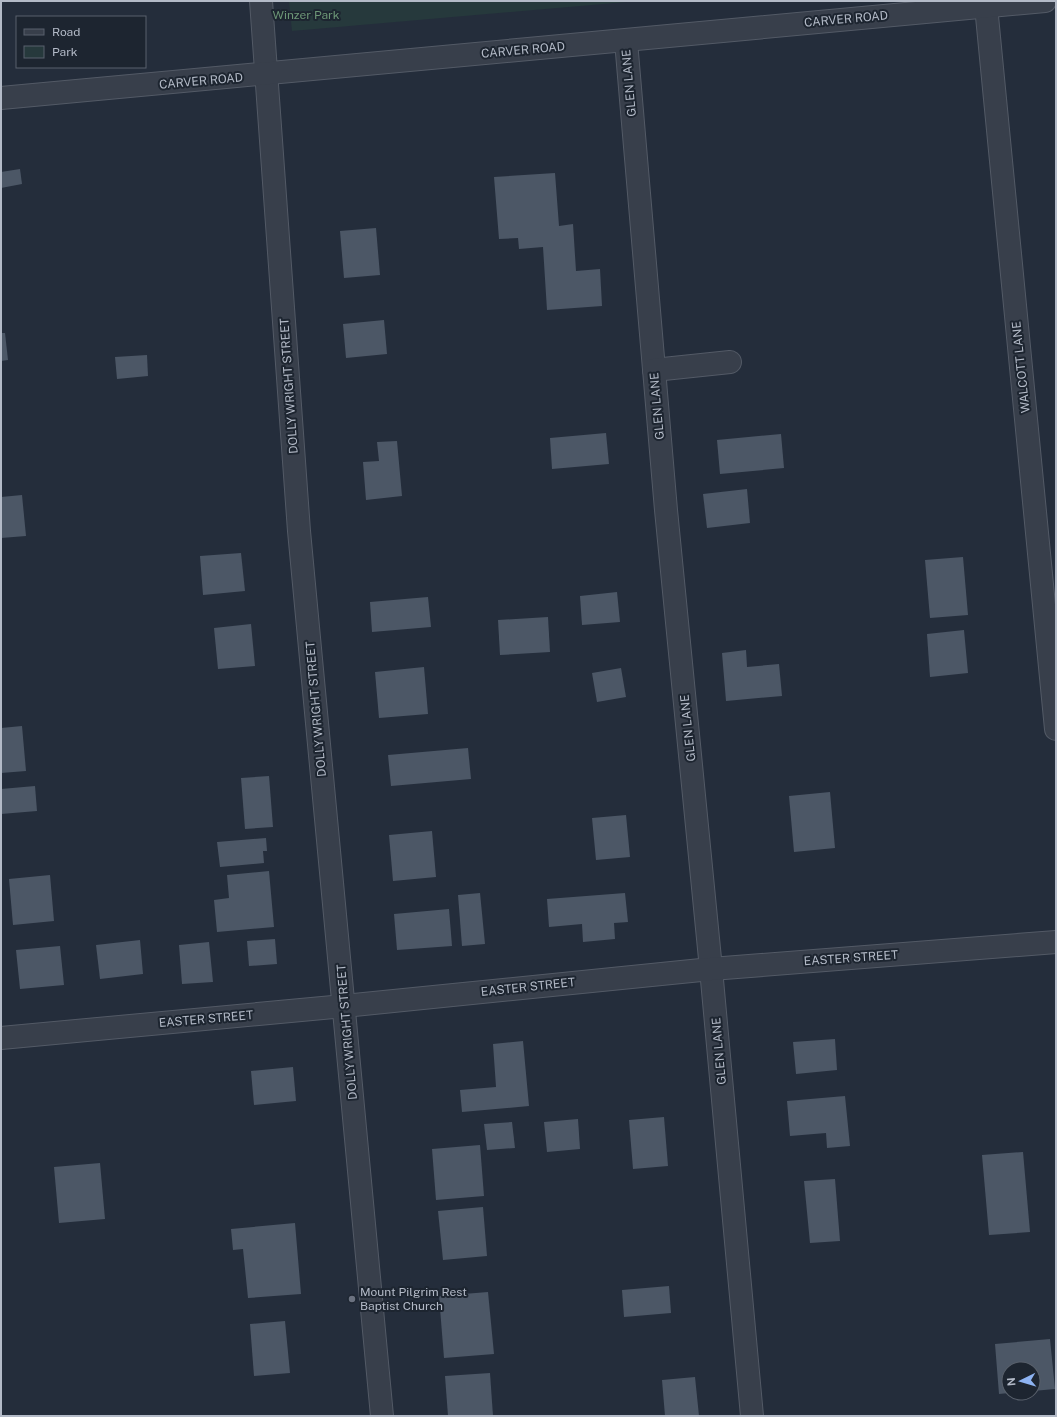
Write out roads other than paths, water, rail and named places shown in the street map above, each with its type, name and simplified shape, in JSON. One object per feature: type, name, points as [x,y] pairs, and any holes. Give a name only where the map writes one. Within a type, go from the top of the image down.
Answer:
[{"type":"street","name":"DOLLY WRIGHT STREET","points":[[261,1],[299,531],[382,1416]]},
{"type":"street","name":"CARVER ROAD","points":[[1,98],[267,75],[706,32],[1045,1]]},
{"type":"street","name":"WALCOTT LANE","points":[[986,6],[1056,729]]},
{"type":"street","name":"GLEN LANE","points":[[626,41],[666,510],[711,969],[752,1416]]},
{"type":"street","points":[[654,370],[730,362]]},
{"type":"street","name":"EASTER STREET","points":[[1,1038],[344,1006],[711,969],[1056,942]]},
{"type":"place","name":"Mount Pilgrim Rest Baptist Church","points":[[352,1299]]},
{"type":"park label","name":"Winzer Park","points":[[306,15]]}]
